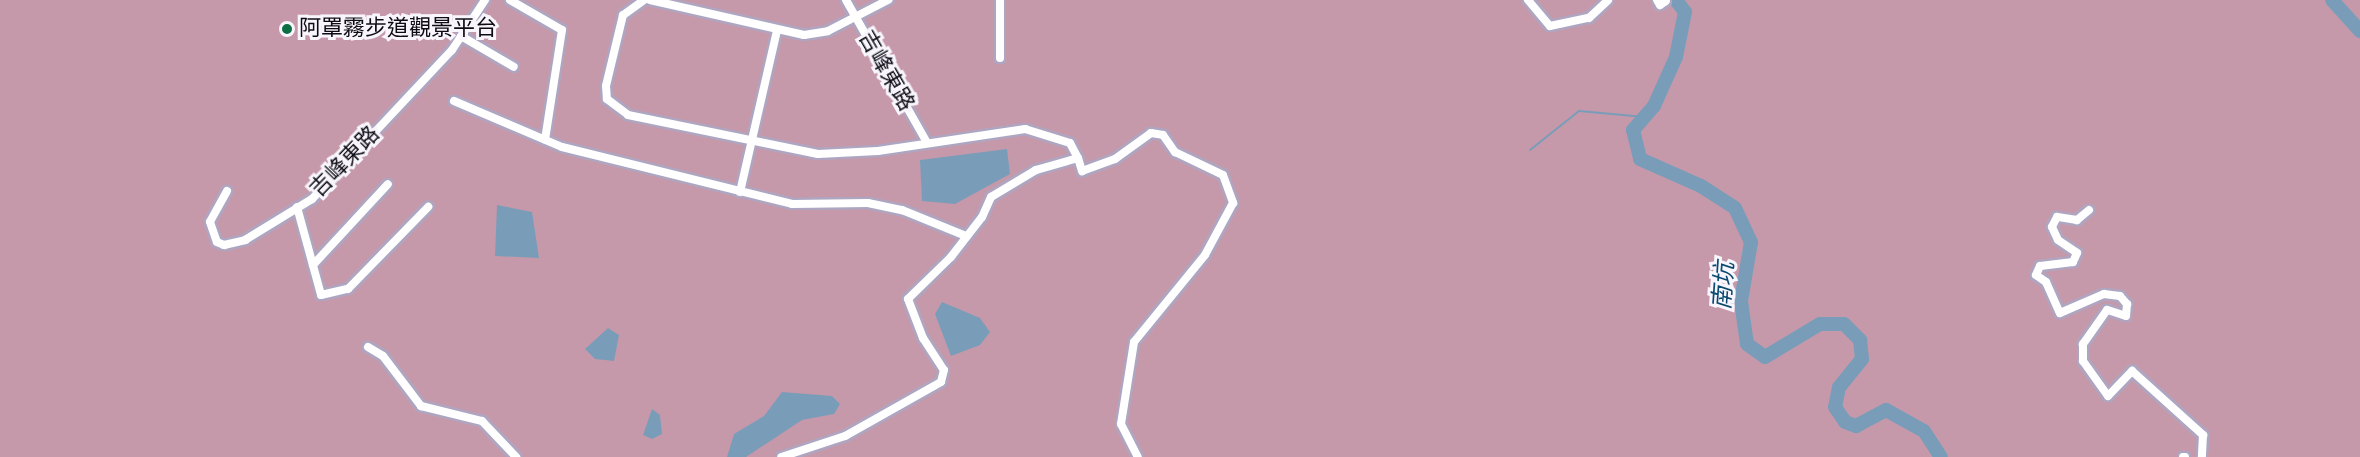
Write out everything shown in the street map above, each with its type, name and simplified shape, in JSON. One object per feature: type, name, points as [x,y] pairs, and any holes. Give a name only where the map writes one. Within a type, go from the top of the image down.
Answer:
[{"type":"street","name":"吉峰東路","points":[[227,191],[210,222],[217,242],[224,245],[245,240],[312,199],[461,36],[485,0]]},
{"type":"street","points":[[510,0],[562,30],[545,140]]},
{"type":"street","points":[[644,0],[623,15],[607,99],[628,115],[752,143],[818,154],[878,151],[926,141],[1025,129],[1070,143],[1082,171],[1115,159],[1151,133],[1162,135],[1175,152],[1223,175],[1233,202],[1205,255],[1134,342],[1121,424],[1138,457]]},
{"type":"street","points":[[650,0],[777,30],[817,34],[856,18],[888,0]]},
{"type":"street","name":"吉峰東路","points":[[846,0],[926,141]]},
{"type":"street","points":[[1000,0],[1000,58]]},
{"type":"street","points":[[1528,0],[1550,26],[1589,18],[1608,0]]},
{"type":"street","points":[[1657,0],[1660,5],[1666,1]]},
{"type":"street","points":[[740,192],[777,30]]},
{"type":"street","points":[[461,36],[514,67]]},
{"type":"street","points":[[454,100],[502,126],[545,140],[740,192],[792,204],[868,203],[902,210],[966,236]]},
{"type":"street","points":[[781,457],[845,436],[941,382],[944,370],[923,338],[908,299],[966,236],[998,191],[1036,170],[1078,158]]},
{"type":"street","points":[[313,265],[388,184]]},
{"type":"street","points":[[297,207],[321,295],[348,289],[429,207]]},
{"type":"street","points":[[2089,210],[2077,220],[2057,217],[2052,227],[2058,240],[2077,253],[2073,262],[2040,266],[2036,275],[2046,282],[2060,313],[2104,294],[2120,296],[2127,304],[2126,316],[2107,310],[2083,344],[2083,361],[2108,396],[2132,371],[2203,435],[2202,457]]},
{"type":"street","points":[[368,347],[382,356],[422,406],[482,421],[497,431],[516,457]]},
{"type":"shaded area","points":[[0,0],[2360,0],[2360,457],[0,457]]},
{"type":"water","points":[[1007,149],[1010,174],[955,204],[922,201],[920,160]]},
{"type":"water","points":[[497,205],[532,212],[539,258],[495,256]]},
{"type":"water","points":[[942,302],[980,318],[990,332],[980,345],[951,356],[935,314]]},
{"type":"water","points":[[608,328],[619,335],[614,361],[595,359],[585,349]]},
{"type":"water","points":[[782,392],[832,396],[840,404],[834,414],[802,420],[746,457],[727,457],[734,434],[764,416]]},
{"type":"water","points":[[652,409],[660,415],[662,434],[652,439],[643,435]]},
{"type":"waterway","name":"南坑","points":[[1676,0],[1685,12],[1676,57],[1654,106],[1633,130],[1640,159],[1701,186],[1735,208],[1751,242],[1741,301],[1747,344],[1765,357],[1820,324],[1844,324],[1860,340],[1862,359],[1839,387],[1835,407],[1845,422],[1856,426],[1886,410],[1924,431],[1941,457]]},
{"type":"waterway","points":[[2332,0],[2360,31]]},
{"type":"waterway","points":[[1530,150],[1579,111],[1645,117]]},
{"type":"place","name":"阿罩霧步道觀景平台","points":[[287,29]]}]
